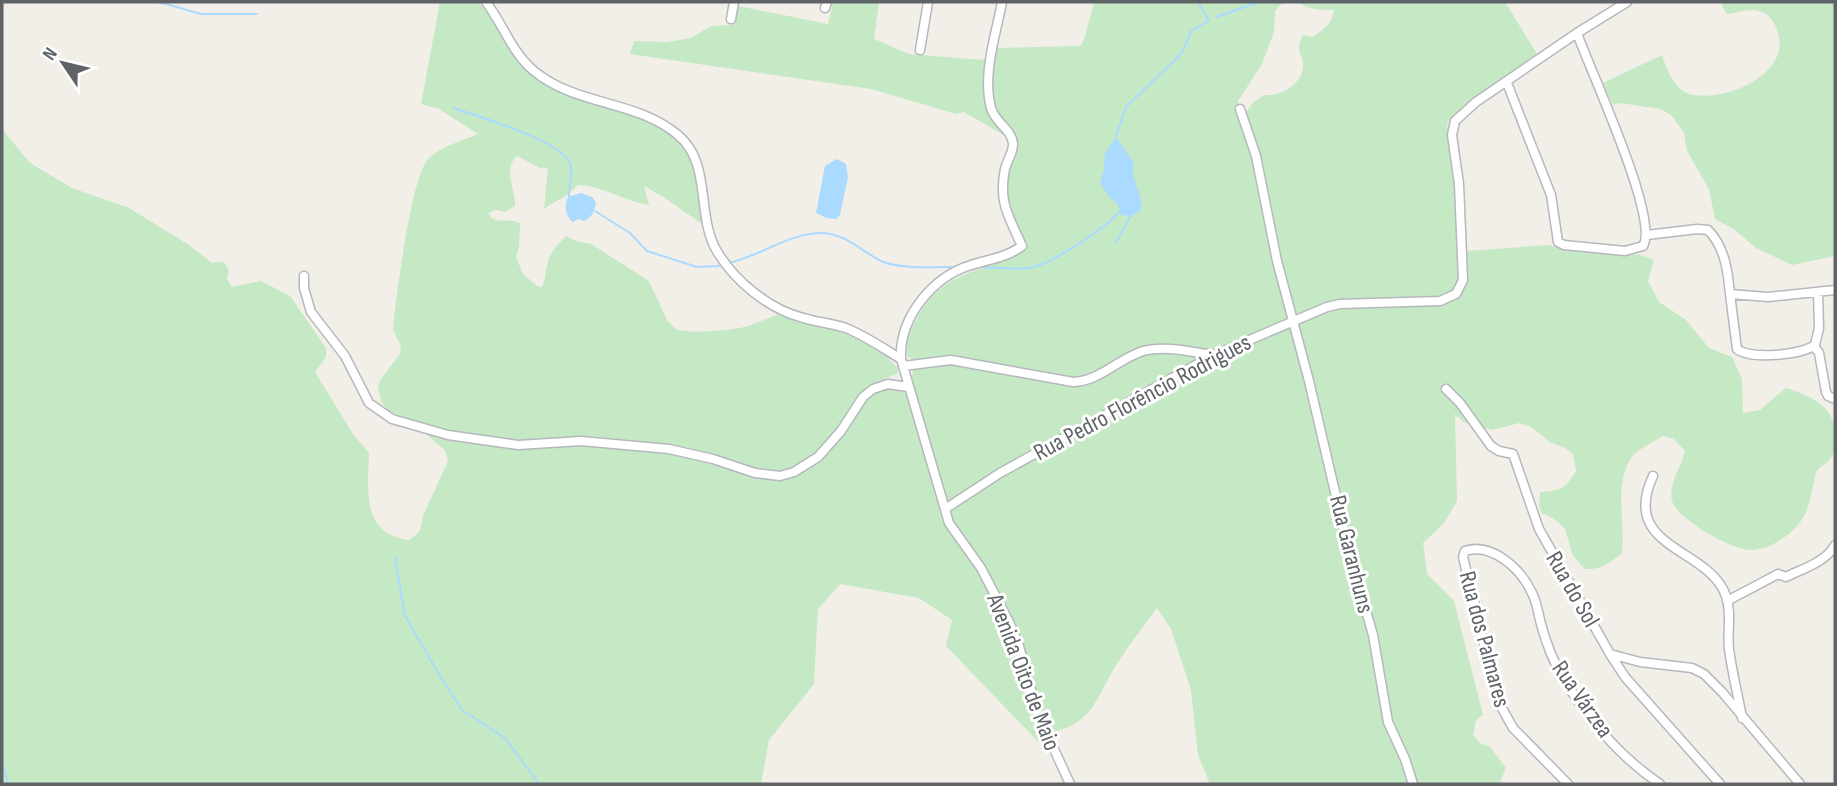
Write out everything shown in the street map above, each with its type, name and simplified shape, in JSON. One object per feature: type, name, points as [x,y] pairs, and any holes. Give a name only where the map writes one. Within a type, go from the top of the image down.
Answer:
[{"type":"street","points":[[486,2],[521,58],[539,75],[565,90],[658,121],[686,143],[699,173],[705,221],[713,245],[726,265],[744,283],[790,314],[851,330],[902,363],[951,360],[1073,382],[1090,379],[1145,350],[1214,355]]},
{"type":"street","points":[[731,19],[734,2]]},
{"type":"street","points":[[920,51],[928,2]]},
{"type":"street","points":[[902,363],[901,341],[905,326],[934,286],[956,270],[1003,257],[1022,246],[1003,201],[1005,169],[1012,150],[1011,136],[997,121],[990,102],[990,69],[1002,2]]},
{"type":"street","points":[[1627,2],[1577,33],[1507,83],[1551,195],[1558,242],[1564,245],[1625,251],[1646,240],[1697,229],[1708,230],[1717,239],[1723,253],[1735,342],[1739,351],[1754,355],[1786,354],[1814,346],[1819,328],[1818,293]]},
{"type":"street","points":[[1577,33],[1625,155],[1644,217],[1646,240]]},
{"type":"street","name":"Rua Pedro Florêncio Rodrigues","points":[[945,509],[1000,473],[1214,355],[1327,307],[1340,304],[1443,300],[1456,294],[1463,280],[1462,229],[1453,125],[1464,111],[1507,83]]},
{"type":"street","name":"Rua Garanhuns","points":[[1240,109],[1256,156],[1267,219],[1350,556],[1373,635],[1388,722],[1405,758],[1413,784]]},
{"type":"street","points":[[304,276],[304,288],[311,312],[345,356],[369,402],[392,419],[448,435],[518,445],[581,441],[639,446],[694,454],[755,473],[780,476],[794,472],[818,457],[841,431],[863,397],[873,389],[888,384],[908,387]]},
{"type":"street","points":[[1730,294],[1768,297],[1835,290]]},
{"type":"street","points":[[1814,346],[1819,353],[1826,392],[1835,399]]},
{"type":"street","name":"Avenida Oito de Maio","points":[[902,363],[951,528],[981,568],[1010,624],[1019,646],[1037,712],[1070,784]]},
{"type":"street","name":"Rua do Sol","points":[[1446,388],[1491,446],[1513,454],[1539,529],[1610,654],[1625,677],[1720,784]]},
{"type":"street","points":[[1653,476],[1644,502],[1648,521],[1668,542],[1713,577],[1723,590],[1727,601],[1729,648],[1742,718]]},
{"type":"street","points":[[1727,601],[1777,573],[1786,576],[1820,560],[1832,551],[1835,545]]},
{"type":"street","name":"Rua dos Palmares","points":[[1507,563],[1483,549],[1472,549],[1463,554],[1498,701],[1513,728],[1568,784]]},
{"type":"street","name":"Rua Várzea","points":[[1507,563],[1533,593],[1549,648],[1574,693],[1618,750],[1658,784]]},
{"type":"street","points":[[1610,654],[1640,662],[1700,671],[1713,682],[1800,784]]},
{"type":"green space","points":[[440,2],[478,2],[514,53],[540,81],[578,100],[645,120],[664,130],[680,143],[691,161],[702,224],[644,186],[649,205],[578,185],[544,209],[548,168],[540,168],[517,156],[510,167],[515,206],[505,212],[495,210],[489,213],[494,219],[520,223],[516,257],[523,274],[537,286],[542,287],[550,256],[566,236],[591,244],[649,281],[667,320],[677,330],[727,330],[745,327],[777,315],[832,328],[853,337],[883,353],[898,368],[898,373],[863,391],[838,429],[807,461],[791,469],[774,472],[751,468],[686,447],[592,436],[522,441],[478,436],[415,423],[389,411],[382,403],[378,389],[380,380],[400,354],[401,346],[393,330],[394,317],[416,186],[429,158],[446,147],[478,134],[439,109],[421,104]]},
{"type":"green space","points":[[833,2],[879,2],[874,39],[909,54],[983,60],[997,48],[1080,46],[1094,2],[1283,2],[1275,11],[1274,32],[1262,64],[1238,101],[1237,114],[1249,148],[1257,144],[1246,112],[1264,95],[1282,92],[1294,85],[1303,68],[1299,46],[1303,35],[1312,37],[1320,32],[1333,15],[1334,10],[1311,8],[1298,2],[1505,2],[1537,54],[1453,115],[1447,124],[1467,251],[1548,245],[1577,251],[1641,255],[1654,260],[1648,281],[1659,302],[1686,320],[1709,348],[1732,357],[1742,379],[1743,413],[1760,410],[1786,388],[1812,398],[1831,416],[1835,435],[1834,451],[1817,471],[1803,517],[1786,536],[1752,550],[1732,545],[1707,533],[1684,516],[1672,501],[1673,482],[1685,451],[1674,439],[1663,436],[1634,455],[1626,469],[1621,493],[1622,553],[1605,565],[1585,569],[1573,556],[1565,529],[1542,513],[1539,506],[1540,492],[1561,488],[1576,471],[1573,454],[1550,442],[1531,427],[1519,423],[1493,430],[1463,422],[1455,414],[1457,501],[1444,523],[1423,543],[1427,574],[1454,601],[1483,715],[1476,720],[1473,735],[1480,743],[1490,747],[1506,768],[1499,784],[1210,784],[1198,755],[1191,690],[1171,629],[1157,608],[1120,659],[1092,707],[1077,722],[1054,732],[1032,708],[1049,753],[946,646],[952,620],[919,598],[840,584],[818,609],[814,684],[769,740],[761,784],[2,784],[2,129],[30,163],[72,188],[129,208],[189,245],[212,263],[224,262],[229,270],[227,279],[232,287],[261,281],[290,296],[326,348],[326,357],[315,372],[353,434],[369,453],[369,496],[375,520],[383,530],[410,540],[420,531],[423,516],[448,461],[445,450],[426,434],[494,446],[535,448],[574,444],[673,454],[768,480],[800,473],[836,442],[864,400],[874,393],[889,389],[906,394],[912,378],[914,360],[907,356],[908,337],[926,304],[938,291],[963,275],[1023,251],[1017,243],[1001,200],[1010,145],[1007,137],[964,112],[956,114],[871,89],[630,54],[634,41],[667,42],[691,38],[711,26],[732,25],[738,6],[828,24]]},
{"type":"green space","points":[[1720,2],[1835,2],[1835,256],[1792,265],[1756,248],[1735,230],[1715,219],[1709,189],[1687,151],[1684,133],[1672,116],[1661,109],[1620,103],[1613,105],[1603,83],[1662,55],[1677,86],[1694,95],[1726,93],[1757,79],[1769,69],[1777,56],[1780,41],[1775,25],[1767,14],[1756,10],[1727,14]]},
{"type":"water","points":[[1116,137],[1134,163],[1134,176],[1141,205],[1140,211],[1131,216],[1121,215],[1118,204],[1110,198],[1100,183],[1105,154]]},
{"type":"water","points":[[837,159],[846,164],[848,177],[840,215],[836,219],[816,213],[825,166]]},
{"type":"water","points":[[581,193],[592,197],[596,202],[595,208],[584,221],[578,219],[573,222],[567,214],[568,197]]},
{"type":"waterway","points":[[159,2],[201,14],[257,14]]},
{"type":"waterway","points":[[1116,137],[1126,107],[1182,53],[1191,31],[1209,21],[1198,2]]},
{"type":"waterway","points":[[1216,17],[1259,2]]},
{"type":"waterway","points":[[454,108],[533,137],[561,153],[571,166],[569,199]]},
{"type":"waterway","points":[[979,267],[1022,269],[1043,264],[1093,234],[1121,210]]},
{"type":"waterway","points":[[595,211],[630,233],[647,251],[697,267],[719,266]]},
{"type":"waterway","points":[[1116,242],[1131,216]]},
{"type":"waterway","points":[[732,262],[800,236],[823,233],[846,240],[888,264],[951,267]]},
{"type":"waterway","points":[[395,557],[405,616],[443,681],[462,710],[505,738],[539,784]]},
{"type":"waterway","points":[[2,764],[9,784]]}]
